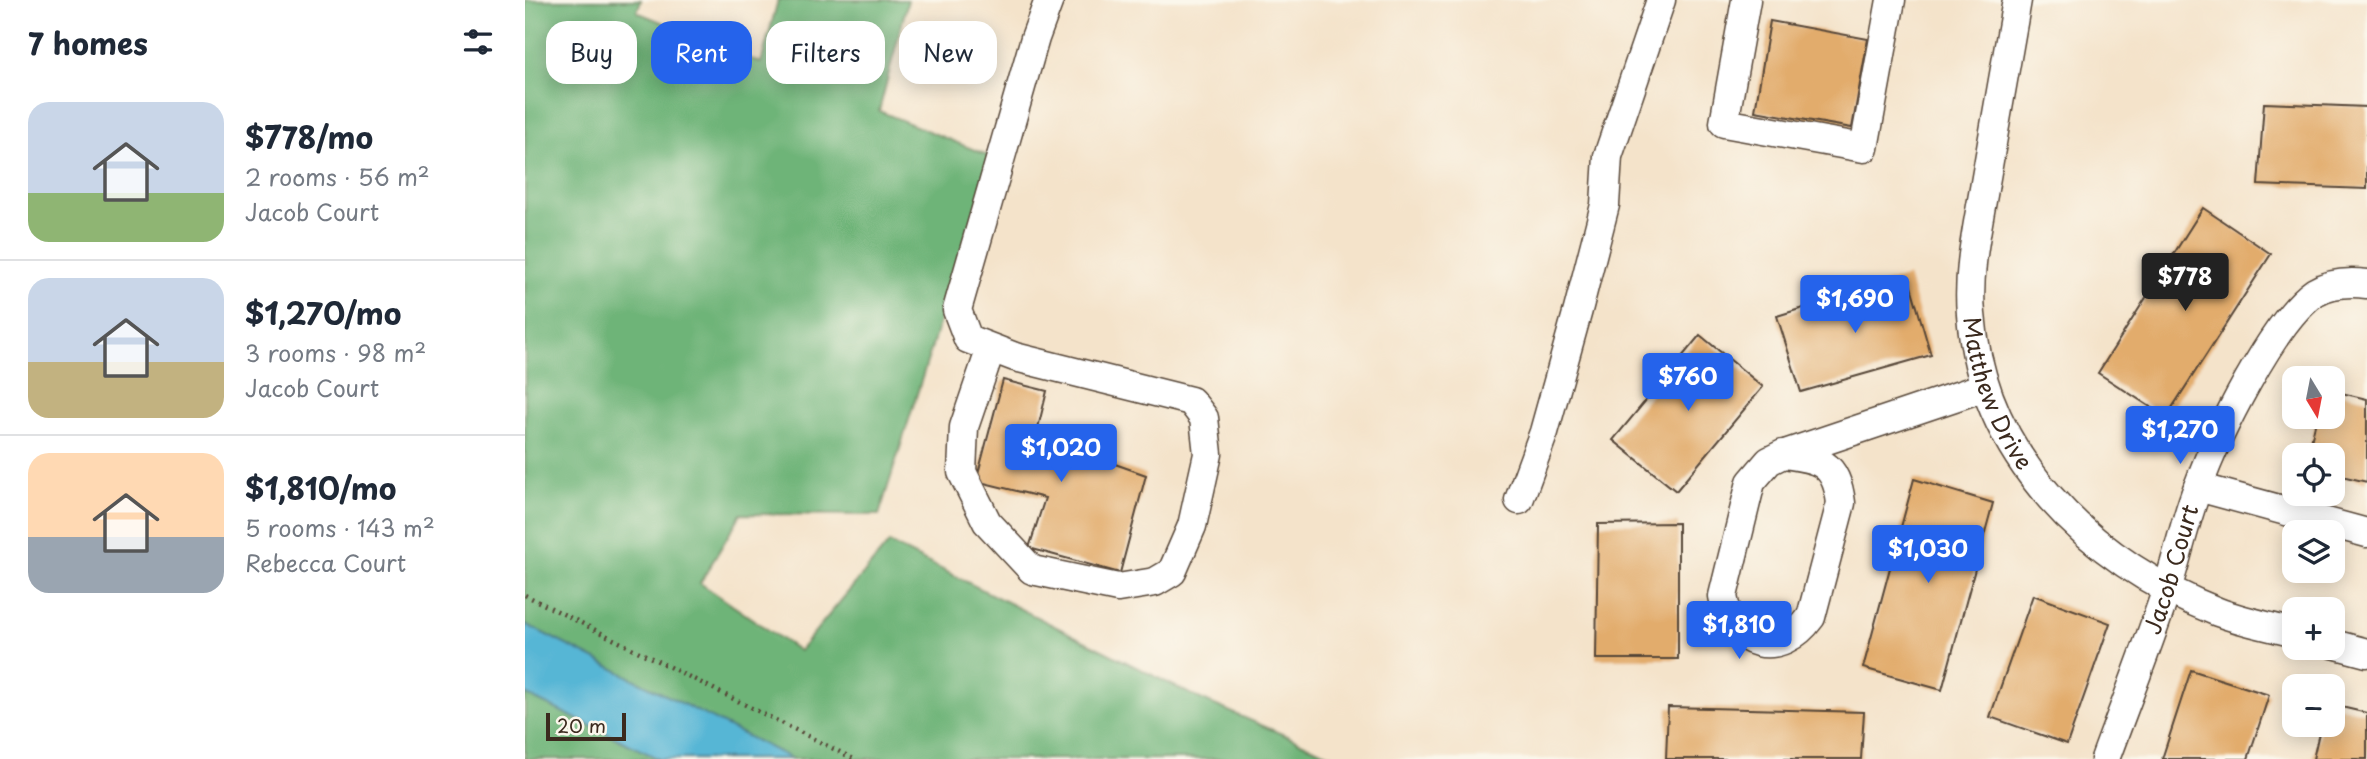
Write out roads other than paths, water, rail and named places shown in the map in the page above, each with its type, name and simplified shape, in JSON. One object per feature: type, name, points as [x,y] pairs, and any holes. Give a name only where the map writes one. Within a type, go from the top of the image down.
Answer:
[{"type":"street","points":[[991,348],[964,427],[962,472],[987,522],[1032,570],[1118,588],[1155,582],[1172,572],[1192,526],[1208,454],[1205,418],[1191,401],[1015,357],[968,339],[957,310],[1035,38],[1049,0]]},
{"type":"street","points":[[1519,500],[1543,432],[1582,297],[1605,205],[1608,156],[1661,0]]},
{"type":"street","points":[[1746,0],[1724,123],[1864,148],[1891,0]]},
{"type":"street","name":"Matthew Drive","points":[[2017,0],[1971,265],[1970,313],[1985,387],[2000,426],[2024,467],[2054,504],[2079,530],[2109,553],[2167,589],[2220,612],[2282,630]]},
{"type":"street","name":"Jacob Court","points":[[2105,759],[2167,589],[2198,486],[2232,414],[2273,341],[2298,307],[2317,291],[2337,284],[2367,284]]},
{"type":"street","points":[[1783,454],[1815,458],[1829,468],[1838,484],[1841,503],[1811,617],[1801,631],[1786,641],[1768,644],[1752,640],[1736,630],[1725,613],[1723,596],[1751,482],[1769,461],[1783,454],[1985,387]]},
{"type":"street","points":[[2198,486],[2367,533]]},
{"type":"street","points":[[2345,647],[2367,653]]},
{"type":"water","points":[[525,624],[792,759],[659,759],[525,694]]}]
